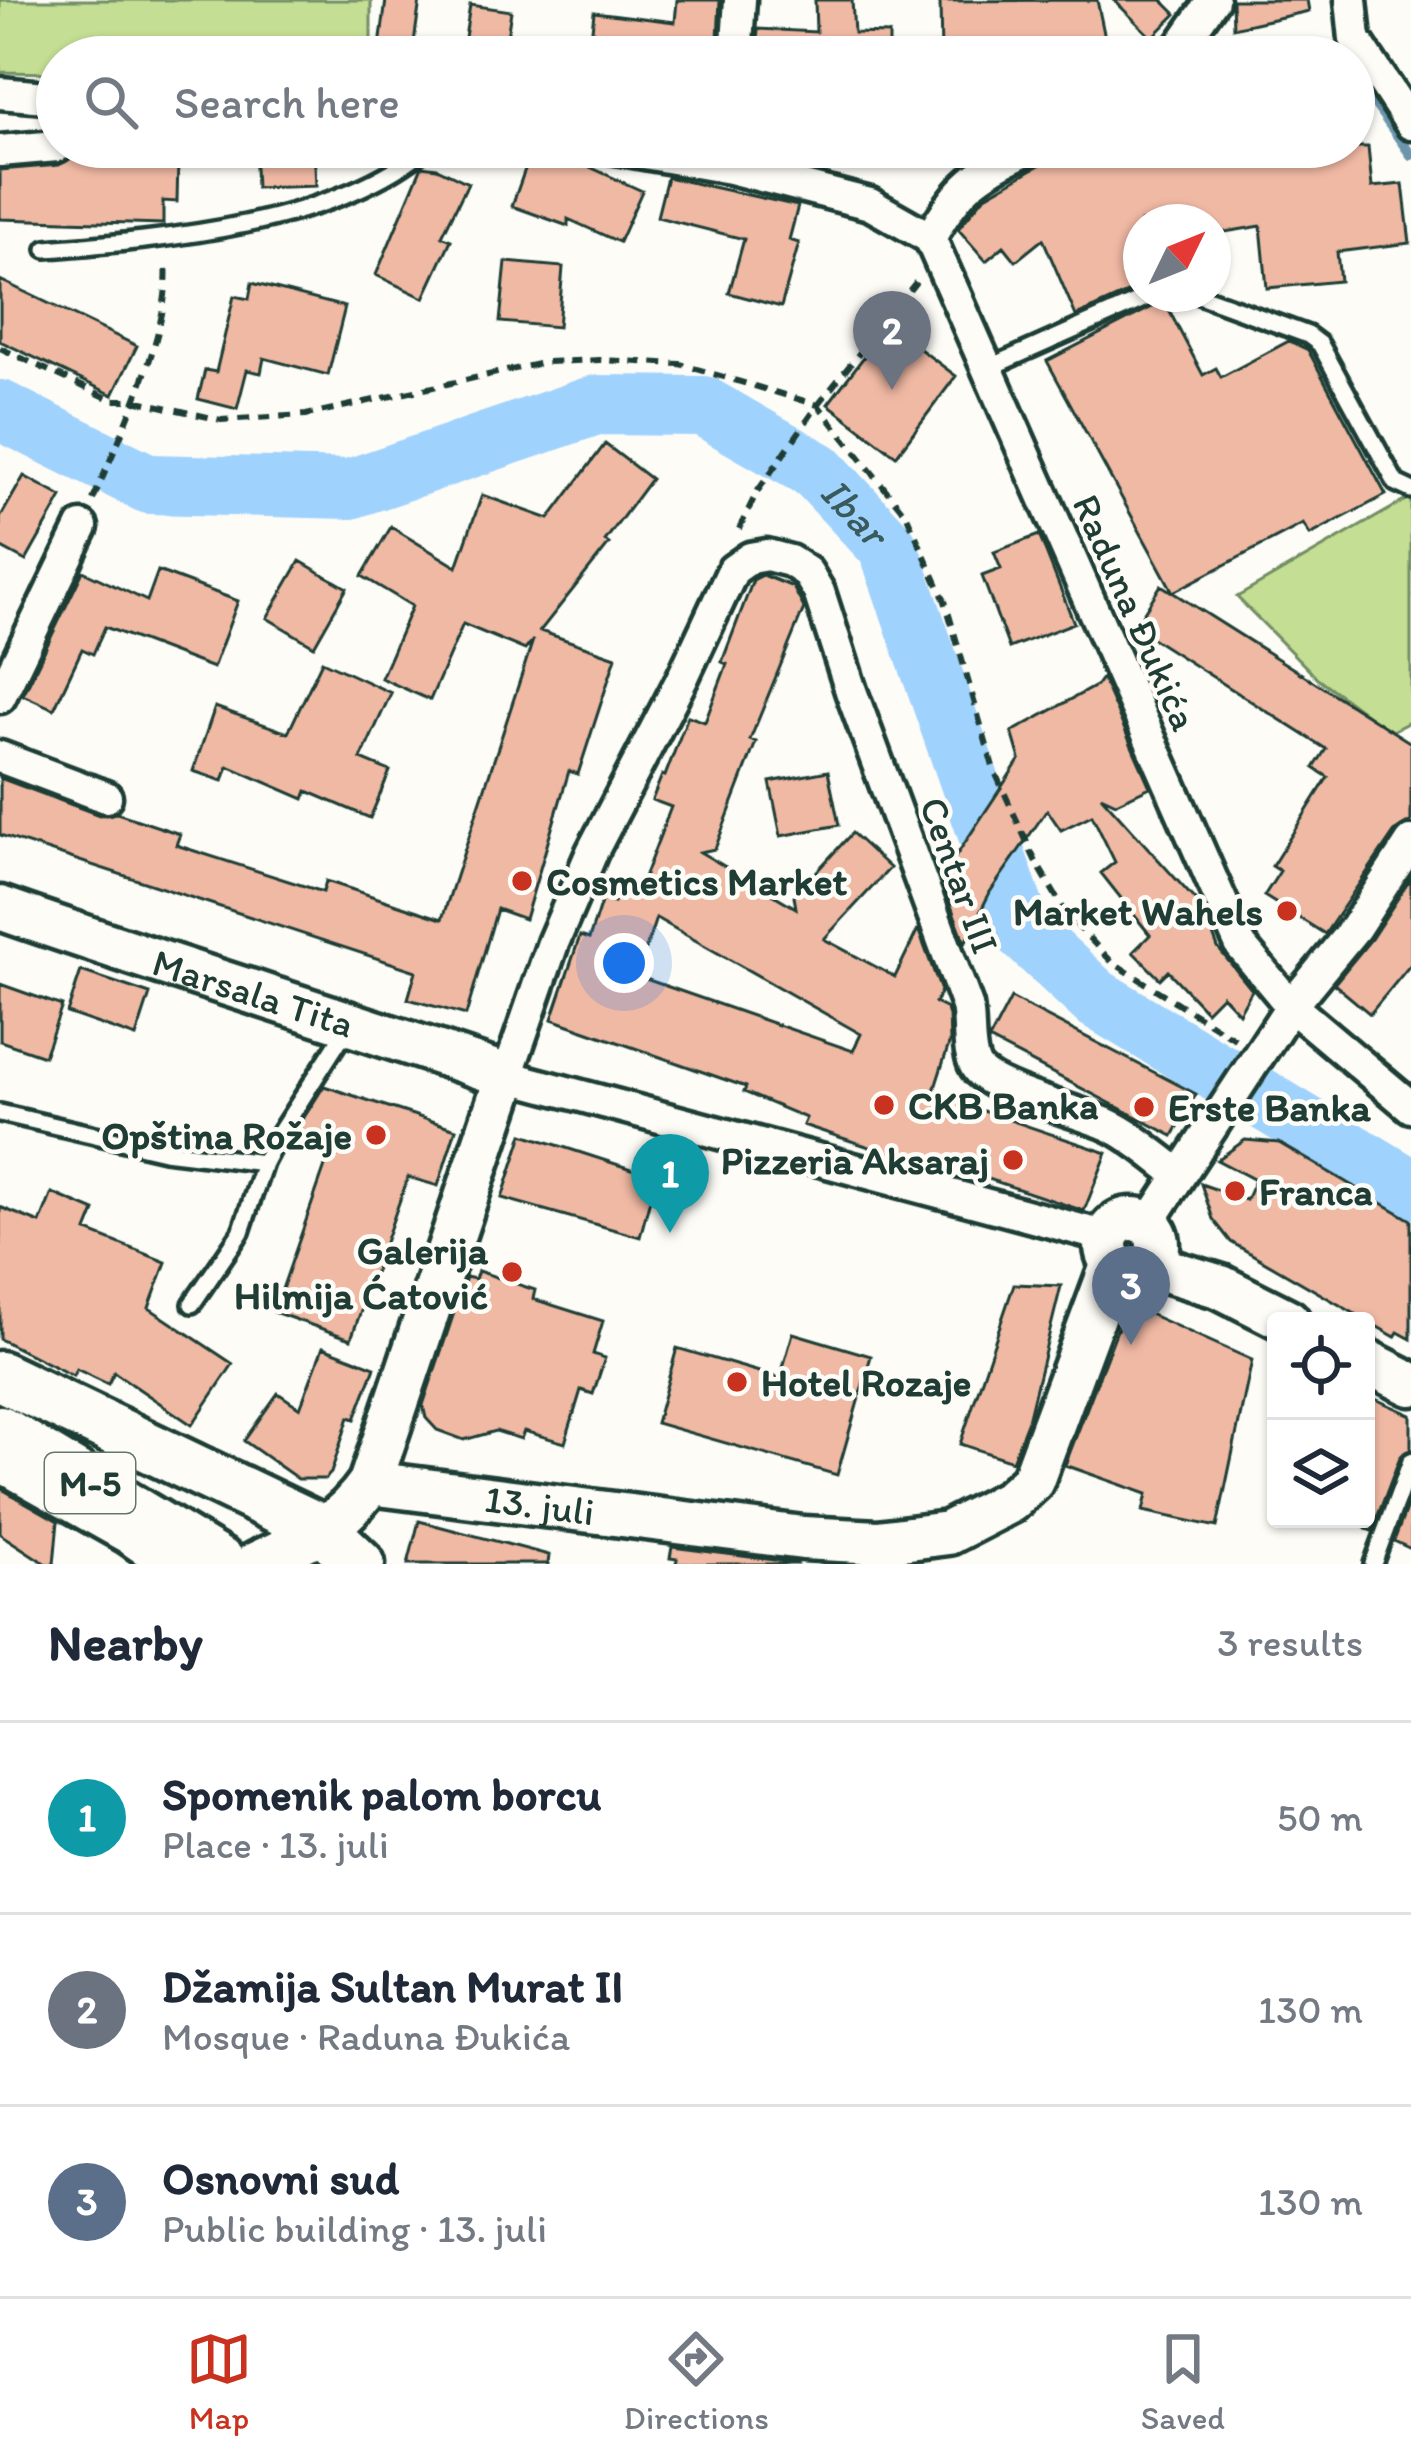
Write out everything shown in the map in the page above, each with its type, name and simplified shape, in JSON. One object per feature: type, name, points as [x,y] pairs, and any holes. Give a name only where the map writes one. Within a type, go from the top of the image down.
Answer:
[{"type":"main road","points":[[0,1376],[325,1531],[360,1564]]},
{"type":"main road","name":"M-5","points":[[0,1430],[172,1550],[222,1564]]},
{"type":"street","points":[[737,36],[740,0]]},
{"type":"street","points":[[1188,36],[1213,0]]},
{"type":"street","points":[[1351,0],[1355,36]]},
{"type":"street","points":[[1375,69],[1411,124]]},
{"type":"street","points":[[0,93],[36,96]]},
{"type":"street","points":[[0,151],[36,148]]},
{"type":"street","points":[[763,168],[870,204],[933,247],[962,188],[987,168]]},
{"type":"street","name":"Raduna Ðukića","points":[[933,247],[1241,946],[1284,1017],[1411,1107]]},
{"type":"street","points":[[0,697],[82,527]]},
{"type":"street","name":"Centar III","points":[[506,1076],[553,943],[592,852],[733,570],[750,558],[767,555],[807,572],[819,592],[850,692],[967,1006],[971,1058],[979,1072],[1117,1129],[1179,1174]]},
{"type":"street","points":[[0,757],[106,797]]},
{"type":"street","points":[[1135,1245],[1284,1017],[1355,928],[1411,842]]},
{"type":"street","name":"Marsala Tita","points":[[0,908],[506,1076]]},
{"type":"street","points":[[255,1564],[325,1531],[351,1510],[370,1483],[506,1076],[1135,1245],[1270,1312]]},
{"type":"street","name":"13. juli","points":[[370,1483],[848,1552],[878,1542],[948,1533],[1010,1501],[1031,1481],[1135,1245]]},
{"type":"street","points":[[1375,1366],[1411,1384]]},
{"type":"street","points":[[0,1466],[126,1537],[172,1550]]},
{"type":"lane","points":[[46,249],[164,240],[352,193],[402,168]]},
{"type":"lane","points":[[1231,307],[1308,335],[1320,344],[1396,483],[1411,490]]},
{"type":"lane","points":[[986,369],[1123,308]]},
{"type":"lane","points":[[192,1304],[241,1232],[264,1163],[307,1086],[351,1023]]},
{"type":"lane","points":[[0,1113],[164,1151],[264,1163]]},
{"type":"lane","points":[[1373,1564],[1411,1461]]},
{"type":"path","points":[[82,527],[134,400],[161,315],[168,280],[164,240]]},
{"type":"path","points":[[757,492],[933,247]]},
{"type":"green space","points":[[0,0],[371,0],[371,36],[36,36],[36,73],[0,72]]},
{"type":"green space","points":[[1411,497],[1411,721],[1390,732],[1316,677],[1237,597]]},
{"type":"building","points":[[386,0],[420,0],[415,36],[381,36]]},
{"type":"building","points":[[677,0],[720,0],[718,36],[591,36],[594,12],[675,22]]},
{"type":"building","points":[[815,0],[852,0],[854,33],[889,36],[758,36],[758,29],[816,32]]},
{"type":"building","points":[[1097,0],[1105,36],[941,36],[940,1]]},
{"type":"building","points":[[1114,0],[1162,0],[1176,14],[1150,36]]},
{"type":"building","points":[[1232,0],[1307,0],[1309,11],[1233,28]]},
{"type":"building","points":[[470,5],[511,11],[507,36],[465,36]]},
{"type":"building","points":[[178,168],[177,202],[163,201],[163,224],[0,219],[0,170]]},
{"type":"building","points":[[255,168],[315,168],[316,186],[256,188]]},
{"type":"building","points":[[421,168],[437,168],[468,183],[442,236],[451,240],[424,298],[376,275]]},
{"type":"building","points":[[525,168],[592,168],[642,191],[619,242],[568,219],[568,226],[512,206]]},
{"type":"building","points":[[1034,168],[1370,168],[1372,187],[1403,184],[1410,243],[1337,252],[1340,281],[1267,288],[1261,226],[1231,231],[1231,204],[1123,204],[1123,295],[1076,316],[1043,239],[1016,261],[1004,246],[986,261],[958,229],[984,197]]},
{"type":"building","points":[[667,177],[798,206],[789,240],[799,243],[781,307],[729,293],[744,239],[657,217]]},
{"type":"building","points":[[506,262],[563,267],[558,327],[500,322]]},
{"type":"building","points":[[0,280],[137,346],[113,395],[0,341]]},
{"type":"building","points":[[252,283],[345,307],[328,375],[264,358],[261,373],[247,370],[237,409],[198,399],[205,370],[216,372],[234,296],[249,299]]},
{"type":"building","points":[[1143,312],[1170,312],[1203,375],[1216,368],[1221,377],[1289,341],[1308,350],[1386,495],[1310,535],[1303,524],[1173,592],[1047,361]]},
{"type":"building","points":[[888,325],[956,376],[896,456],[828,404]]},
{"type":"building","points":[[605,444],[651,479],[605,541],[609,544],[540,631],[616,657],[578,774],[569,771],[525,919],[497,909],[466,1015],[408,999],[416,971],[0,835],[0,778],[99,815],[117,813],[180,834],[176,845],[323,892],[326,881],[442,919],[533,640],[525,650],[463,624],[430,700],[381,678],[412,606],[362,576],[391,527],[457,567],[482,495],[549,519]]},
{"type":"building","points":[[24,476],[62,497],[26,561],[0,547],[0,518]]},
{"type":"building","points":[[1039,535],[1074,623],[1009,648],[982,576],[1001,569],[994,552]]},
{"type":"building","points":[[300,561],[347,588],[314,646],[267,618]]},
{"type":"building","points":[[83,571],[147,601],[158,571],[238,601],[213,668],[105,627],[93,654],[82,649],[54,709],[23,695]]},
{"type":"building","points":[[763,575],[793,587],[804,608],[750,740],[756,742],[715,849],[700,852],[796,908],[794,896],[852,833],[890,868],[824,939],[895,977],[918,929],[941,991],[935,1003],[947,1009],[949,1016],[950,1041],[933,1094],[1107,1153],[1084,1211],[914,1154],[912,1161],[803,1125],[806,1118],[744,1092],[746,1087],[552,1019],[580,936],[589,939],[602,899],[614,903],[622,878],[641,885],[671,807],[652,800],[688,716],[705,722],[753,580]],"holes":[[[656,918],[861,1034],[853,1051],[637,976]]]},
{"type":"building","points":[[1161,585],[1411,743],[1411,821],[1395,831],[1325,934],[1264,896],[1280,871],[1272,866],[1328,777],[1314,768],[1326,749],[1139,630],[1139,620]]},
{"type":"building","points":[[322,661],[391,693],[361,759],[390,771],[370,818],[307,791],[304,799],[228,766],[223,781],[193,771],[215,707],[288,733]]},
{"type":"building","points":[[1102,678],[1150,787],[1116,803],[1101,796],[1204,910],[1218,948],[1252,990],[1239,1013],[1222,995],[1206,1011],[1168,971],[1160,979],[1133,952],[1150,935],[1101,873],[1115,862],[1092,815],[1061,830],[1047,810],[990,892],[965,943],[941,879],[1020,759],[1012,732]]},
{"type":"building","points":[[828,771],[839,825],[781,836],[770,782]]},
{"type":"building","points":[[1411,878],[1411,964],[1370,1014],[1334,984]]},
{"type":"building","points":[[81,971],[150,994],[136,1037],[67,1013]]},
{"type":"building","points":[[0,984],[62,1006],[44,1056],[0,1041]]},
{"type":"building","points":[[1011,998],[1196,1094],[1173,1136],[989,1040]]},
{"type":"building","points":[[324,1086],[456,1129],[438,1186],[408,1177],[351,1339],[274,1312],[330,1152],[296,1141],[303,1119]]},
{"type":"building","points":[[523,1134],[656,1177],[640,1237],[502,1198]]},
{"type":"building","points":[[1245,1140],[1279,1143],[1411,1220],[1411,1339],[1398,1332],[1395,1337],[1375,1325],[1375,1312],[1352,1312],[1231,1242],[1213,1219],[1201,1184],[1246,1200],[1255,1180],[1217,1160]]},
{"type":"building","points":[[52,1193],[95,1211],[87,1231],[166,1262],[149,1308],[233,1364],[192,1425],[114,1372],[108,1384],[76,1369],[73,1376],[0,1339],[0,1207],[40,1223]]},
{"type":"building","points":[[478,1271],[535,1290],[533,1299],[603,1321],[593,1354],[605,1358],[593,1394],[581,1390],[565,1443],[524,1431],[521,1439],[496,1431],[464,1440],[437,1430],[426,1418],[423,1405],[466,1277],[475,1279]]},
{"type":"building","points":[[1014,1284],[1061,1286],[1028,1420],[1012,1461],[960,1444]]},
{"type":"building","points":[[1127,1304],[1252,1360],[1217,1527],[1143,1511],[1147,1494],[1065,1465]]},
{"type":"building","points":[[793,1333],[871,1356],[837,1475],[656,1423],[677,1348],[780,1378]]},
{"type":"building","points":[[323,1347],[375,1367],[355,1419],[349,1417],[331,1473],[325,1479],[298,1479],[244,1441],[278,1393],[300,1408]]},
{"type":"building","points":[[1375,1399],[1411,1415],[1411,1449],[1400,1457],[1375,1523]]},
{"type":"building","points":[[0,1488],[58,1521],[54,1564],[46,1564],[0,1534]]},
{"type":"building","points":[[1411,1496],[1411,1549],[1394,1541]]},
{"type":"building","points":[[419,1521],[549,1555],[548,1564],[408,1564]]},
{"type":"building","points":[[672,1547],[797,1564],[676,1564],[677,1559],[670,1558]]},
{"type":"waterway","points":[[1375,104],[1411,155]]},
{"type":"waterway","name":"Ibar","points":[[0,410],[149,484],[350,489],[596,405],[703,406],[817,471],[888,547],[1021,929],[1095,998],[1411,1189]]},
{"type":"place","name":"Džamija Sultan Murat II","points":[[892,390]]},
{"type":"place","name":"Cosmetics Market","points":[[522,881]]},
{"type":"place","name":"Market Wahels","points":[[1287,911]]},
{"type":"place","name":"CKB Banka","points":[[884,1105]]},
{"type":"place","name":"Erste Banka","points":[[1144,1107]]},
{"type":"place","name":"Opština Rožaje","points":[[376,1135]]},
{"type":"place","name":"Pizzeria Aksaraj","points":[[1013,1160]]},
{"type":"place","name":"Franca","points":[[1235,1191]]},
{"type":"place","name":"Spomenik palom borcu","points":[[670,1233]]},
{"type":"place","name":"Galerija Hilmija Ćatović","points":[[512,1272]]},
{"type":"place","name":"Osnovni sud","points":[[1131,1345]]},
{"type":"place","name":"Hotel Rozaje","points":[[737,1382]]}]
